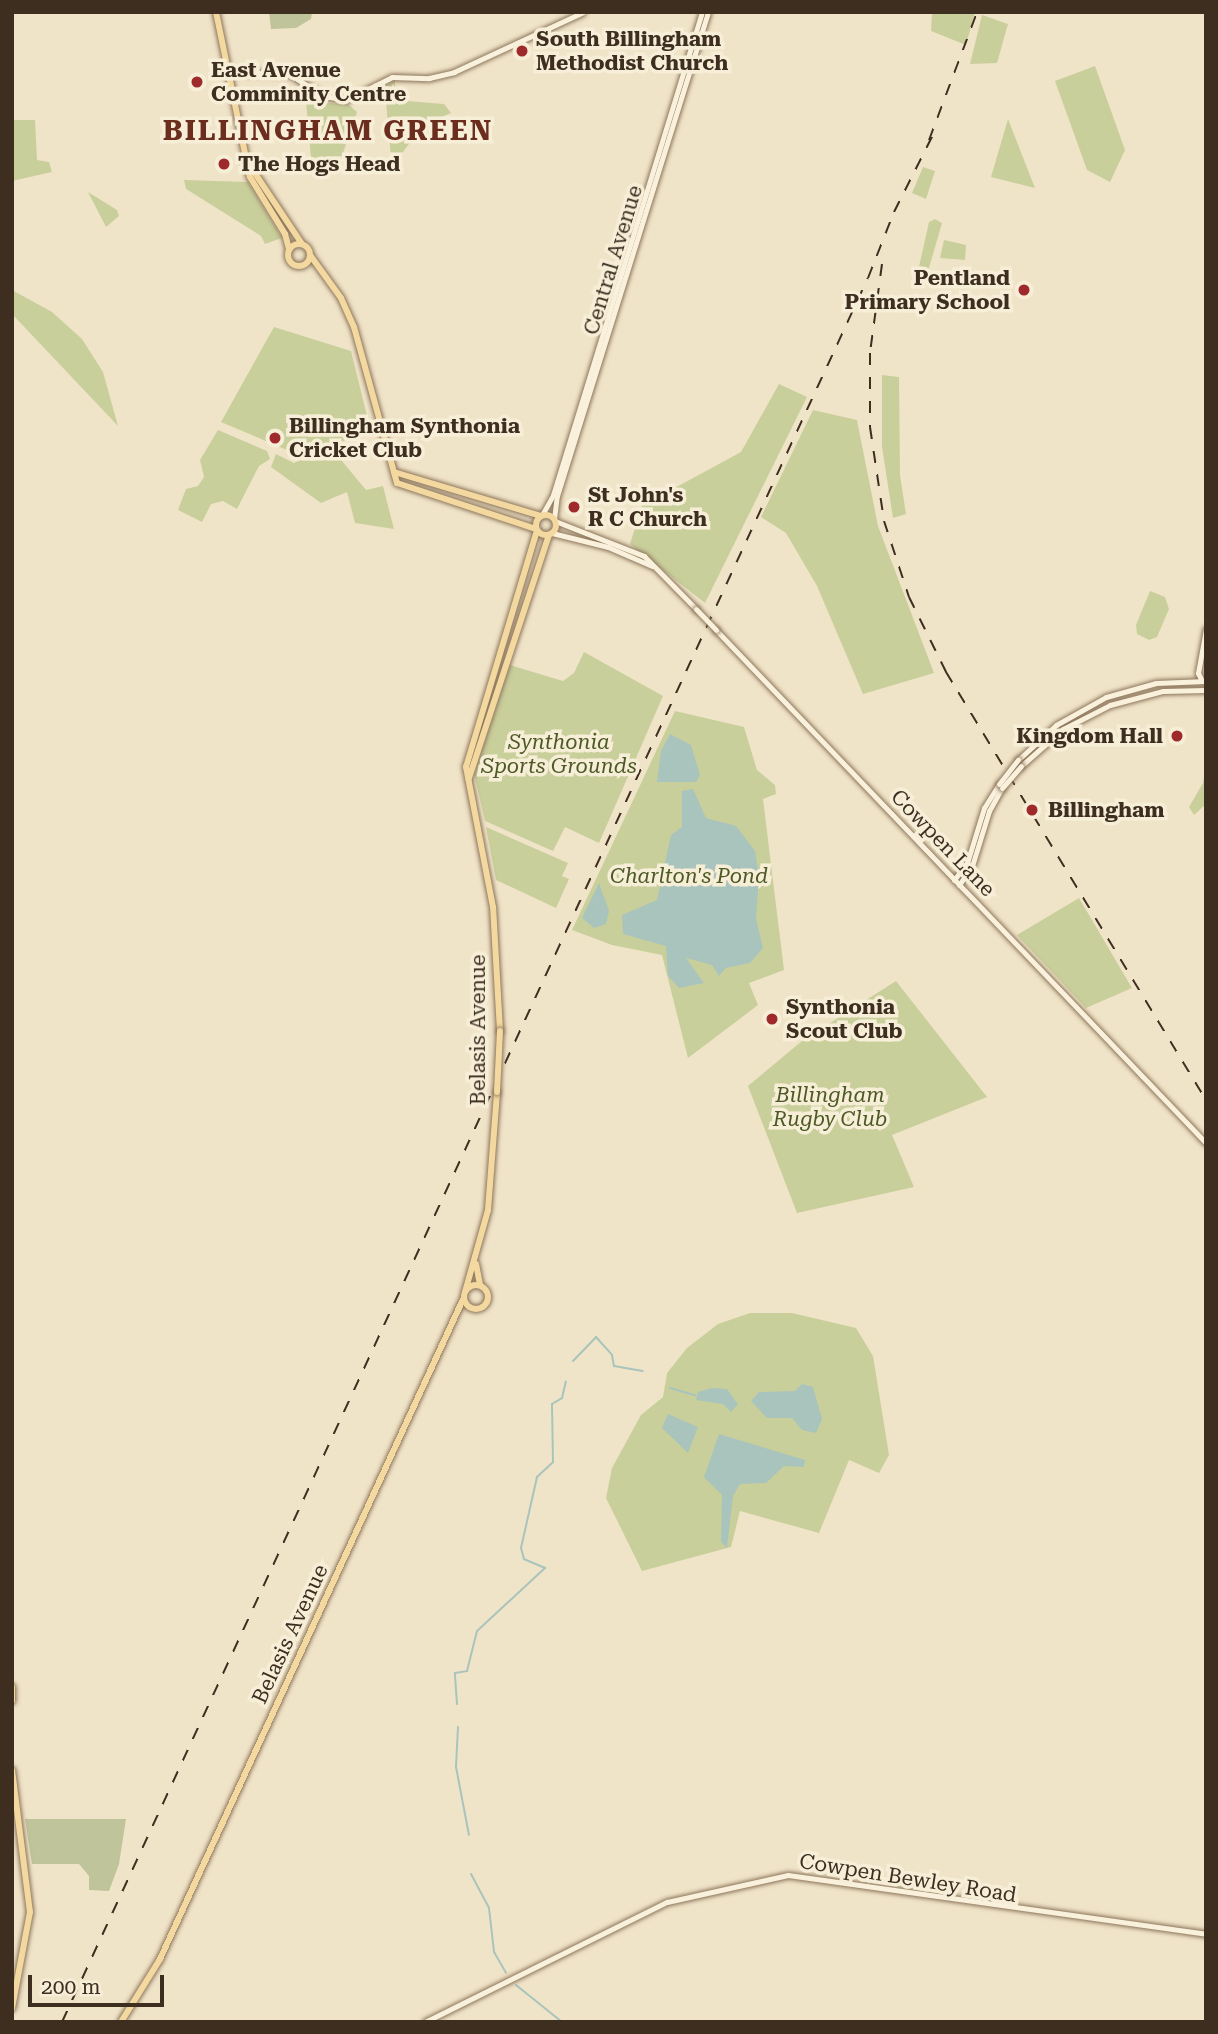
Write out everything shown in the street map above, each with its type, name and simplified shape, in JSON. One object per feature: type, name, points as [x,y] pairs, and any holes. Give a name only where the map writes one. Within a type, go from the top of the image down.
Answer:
[{"type":"main road","points":[[216,12],[250,177],[287,237],[290,262],[321,268]]},
{"type":"main road","points":[[248,161],[341,298],[354,327],[400,486],[485,509],[550,534]]},
{"type":"main road","points":[[289,249],[302,244]]},
{"type":"main road","points":[[304,266],[310,255]]},
{"type":"main road","points":[[394,472],[555,520]]},
{"type":"main road","name":"Central Avenue","points":[[469,779],[541,516]]},
{"type":"main road","name":"Central Avenue","points":[[466,767],[555,520]]},
{"type":"main road","name":"Belasis Avenue","points":[[121,2022],[160,1959],[464,1295],[476,1262],[492,1186],[499,1031],[493,907],[466,767]]},
{"type":"main road","name":"Belasis Avenue","points":[[476,1262],[480,1285]]},
{"type":"main road","points":[[451,1323],[463,1310],[474,1308],[487,1299],[480,1285],[464,1295],[474,1308]]},
{"type":"main road","points":[[12,1687],[12,1701]]},
{"type":"main road","points":[[12,1770],[30,1891],[24,1961],[12,2008]]},
{"type":"street","points":[[230,72],[289,74],[324,96],[346,100],[392,77],[429,78],[454,72],[583,12]]},
{"type":"street","name":"Central Avenue","points":[[541,516],[553,495],[703,17],[708,12]]},
{"type":"street","name":"Central Avenue","points":[[555,520],[588,387]]},
{"type":"street","name":"Cowpen Lane","points":[[555,520],[655,568],[1206,1143]]},
{"type":"street","name":"Cowpen Lane","points":[[550,534],[608,544]]},
{"type":"street","points":[[1205,679],[1198,673],[1206,629]]},
{"type":"street","points":[[1019,763],[1049,738],[1094,712],[1146,694],[1204,690],[1205,679]]},
{"type":"street","points":[[957,883],[967,863],[984,808],[1045,733],[1090,705],[1156,683],[1205,679]]},
{"type":"street","points":[[1090,705],[1094,712]]},
{"type":"street","name":"Cowpen Bewley Road","points":[[425,2022],[667,1902],[788,1875],[1206,1934]]},
{"type":"green space","points":[[269,12],[312,12],[311,19],[296,28],[271,29]]},
{"type":"green space","points":[[932,12],[975,12],[966,45],[931,31]]},
{"type":"green space","points":[[982,15],[1008,24],[997,63],[970,64]]},
{"type":"green space","points":[[1095,66],[1125,150],[1110,182],[1087,170],[1055,81]]},
{"type":"green space","points":[[395,80],[395,91],[407,93],[407,101],[444,104],[451,113],[423,125],[400,156],[391,157],[386,102],[367,98]]},
{"type":"green space","name":"BILLINGHAM GREEN","points":[[305,90],[323,103],[348,104],[357,112],[342,156],[311,158]]},
{"type":"green space","points":[[1008,119],[1035,188],[991,177]]},
{"type":"green space","points":[[12,120],[35,120],[37,160],[49,162],[52,172],[12,181]]},
{"type":"green space","points":[[923,167],[935,171],[926,199],[912,193]]},
{"type":"green space","points":[[184,180],[248,182],[282,238],[265,244],[261,236],[186,189]]},
{"type":"green space","points":[[88,192],[117,210],[119,216],[106,227]]},
{"type":"green space","points":[[935,219],[942,223],[927,275],[921,275],[918,271],[929,222]]},
{"type":"green space","points":[[944,240],[966,245],[965,260],[940,258]]},
{"type":"green space","points":[[12,290],[52,312],[82,339],[103,372],[118,426],[12,314]]},
{"type":"green space","points":[[274,327],[351,351],[371,432],[340,442],[342,461],[366,490],[383,486],[394,529],[355,523],[347,492],[321,503],[271,467],[276,454],[294,463],[334,444],[306,452],[287,450],[221,422]]},
{"type":"green space","points":[[882,375],[899,377],[900,475],[906,514],[893,518],[882,447]]},
{"type":"green space","points":[[779,384],[807,397],[705,603],[630,544],[647,490],[671,490],[741,452]]},
{"type":"green space","points":[[813,410],[857,420],[878,526],[934,673],[863,694],[817,586],[786,533],[761,517]]},
{"type":"green space","points":[[218,430],[267,451],[270,459],[259,466],[237,509],[223,501],[211,504],[202,522],[178,510],[186,489],[198,486],[204,477],[200,460]]},
{"type":"green space","points":[[1150,591],[1165,597],[1169,609],[1157,637],[1149,640],[1137,634],[1136,625]]},
{"type":"green space","name":"Synthonia Sports Grounds","points":[[584,652],[663,696],[599,843],[565,827],[553,851],[485,821],[474,774],[510,665],[563,681],[574,673]]},
{"type":"green space","name":"Charlton's Pond","points":[[675,711],[744,727],[757,770],[775,785],[776,794],[763,799],[784,970],[749,983],[758,1005],[688,1058],[662,955],[612,945],[572,930]]},
{"type":"green space","points":[[1206,765],[1206,804],[1194,815],[1189,807],[1203,783]]},
{"type":"green space","points":[[486,827],[568,863],[562,876],[569,879],[556,908],[496,880]]},
{"type":"green space","points":[[1079,898],[1132,988],[1086,1008],[1017,935]]},
{"type":"green space","name":"Billingham Rugby Club","points":[[896,981],[987,1097],[892,1135],[914,1187],[797,1213],[748,1086],[802,1041]]},
{"type":"green space","points":[[750,1313],[792,1313],[856,1328],[873,1356],[889,1455],[879,1473],[849,1460],[819,1533],[740,1511],[731,1547],[642,1571],[606,1498],[612,1468],[641,1415],[663,1397],[667,1373],[687,1348],[718,1324]]},
{"type":"green space","points":[[25,1819],[126,1819],[119,1864],[109,1891],[89,1890],[89,1876],[79,1864],[32,1864]]},
{"type":"water","points":[[670,734],[691,745],[700,775],[696,782],[657,782],[661,751]]},
{"type":"water","name":"Charlton's Pond","points":[[693,789],[706,818],[736,826],[755,851],[759,876],[756,919],[763,948],[750,963],[726,968],[719,976],[712,965],[686,958],[704,983],[679,988],[668,976],[666,946],[623,934],[622,915],[657,900],[671,835],[682,827],[682,791]]},
{"type":"water","points":[[599,883],[609,911],[606,924],[594,928],[582,918]]},
{"type":"water","points":[[802,1384],[813,1387],[822,1419],[816,1433],[802,1430],[792,1418],[767,1418],[751,1401],[759,1392],[795,1391]]},
{"type":"water","points":[[712,1388],[727,1389],[738,1404],[731,1412],[723,1404],[696,1400],[698,1392]]},
{"type":"water","points":[[668,1414],[698,1427],[688,1453],[662,1428]]},
{"type":"water","points":[[719,1434],[805,1460],[804,1467],[784,1466],[766,1483],[740,1484],[733,1496],[727,1548],[721,1542],[722,1495],[704,1477]]},
{"type":"waterway","points":[[573,1361],[596,1337],[612,1355],[614,1366],[643,1371]]},
{"type":"waterway","points":[[457,1704],[455,1673],[467,1671],[477,1631],[545,1568],[524,1559],[521,1548],[537,1477],[553,1462],[552,1404],[562,1398],[566,1381]]},
{"type":"waterway","points":[[670,1388],[695,1395]]},
{"type":"waterway","points":[[458,1727],[456,1767],[469,1835]]},
{"type":"waterway","points":[[471,1874],[489,1908],[494,1952],[506,1973]]},
{"type":"waterway","points":[[516,1985],[562,2022]]},
{"type":"railway","points":[[929,140],[977,12]]},
{"type":"railway","points":[[62,2022],[868,278],[894,212],[935,131]]},
{"type":"railway","points":[[882,264],[870,353],[870,427],[884,521],[909,597],[946,672],[1206,1100]]},
{"type":"place","name":"South Billingham Methodist Church","points":[[522,51]]},
{"type":"place","name":"East Avenue Comminity Centre","points":[[197,82]]},
{"type":"place","name":"The Hogs Head","points":[[224,164]]},
{"type":"place","name":"Pentland Primary School","points":[[1024,290]]},
{"type":"place","name":"Billingham Synthonia Cricket Club","points":[[275,438]]},
{"type":"place","name":"St John's R C Church","points":[[574,507]]},
{"type":"place","name":"Kingdom Hall","points":[[1177,736]]},
{"type":"place","name":"Billingham","points":[[1032,810]]},
{"type":"place","name":"Synthonia Scout Club","points":[[772,1019]]},
{"type":"district","name":"BILLINGHAM GREEN","points":[[328,131]]}]
